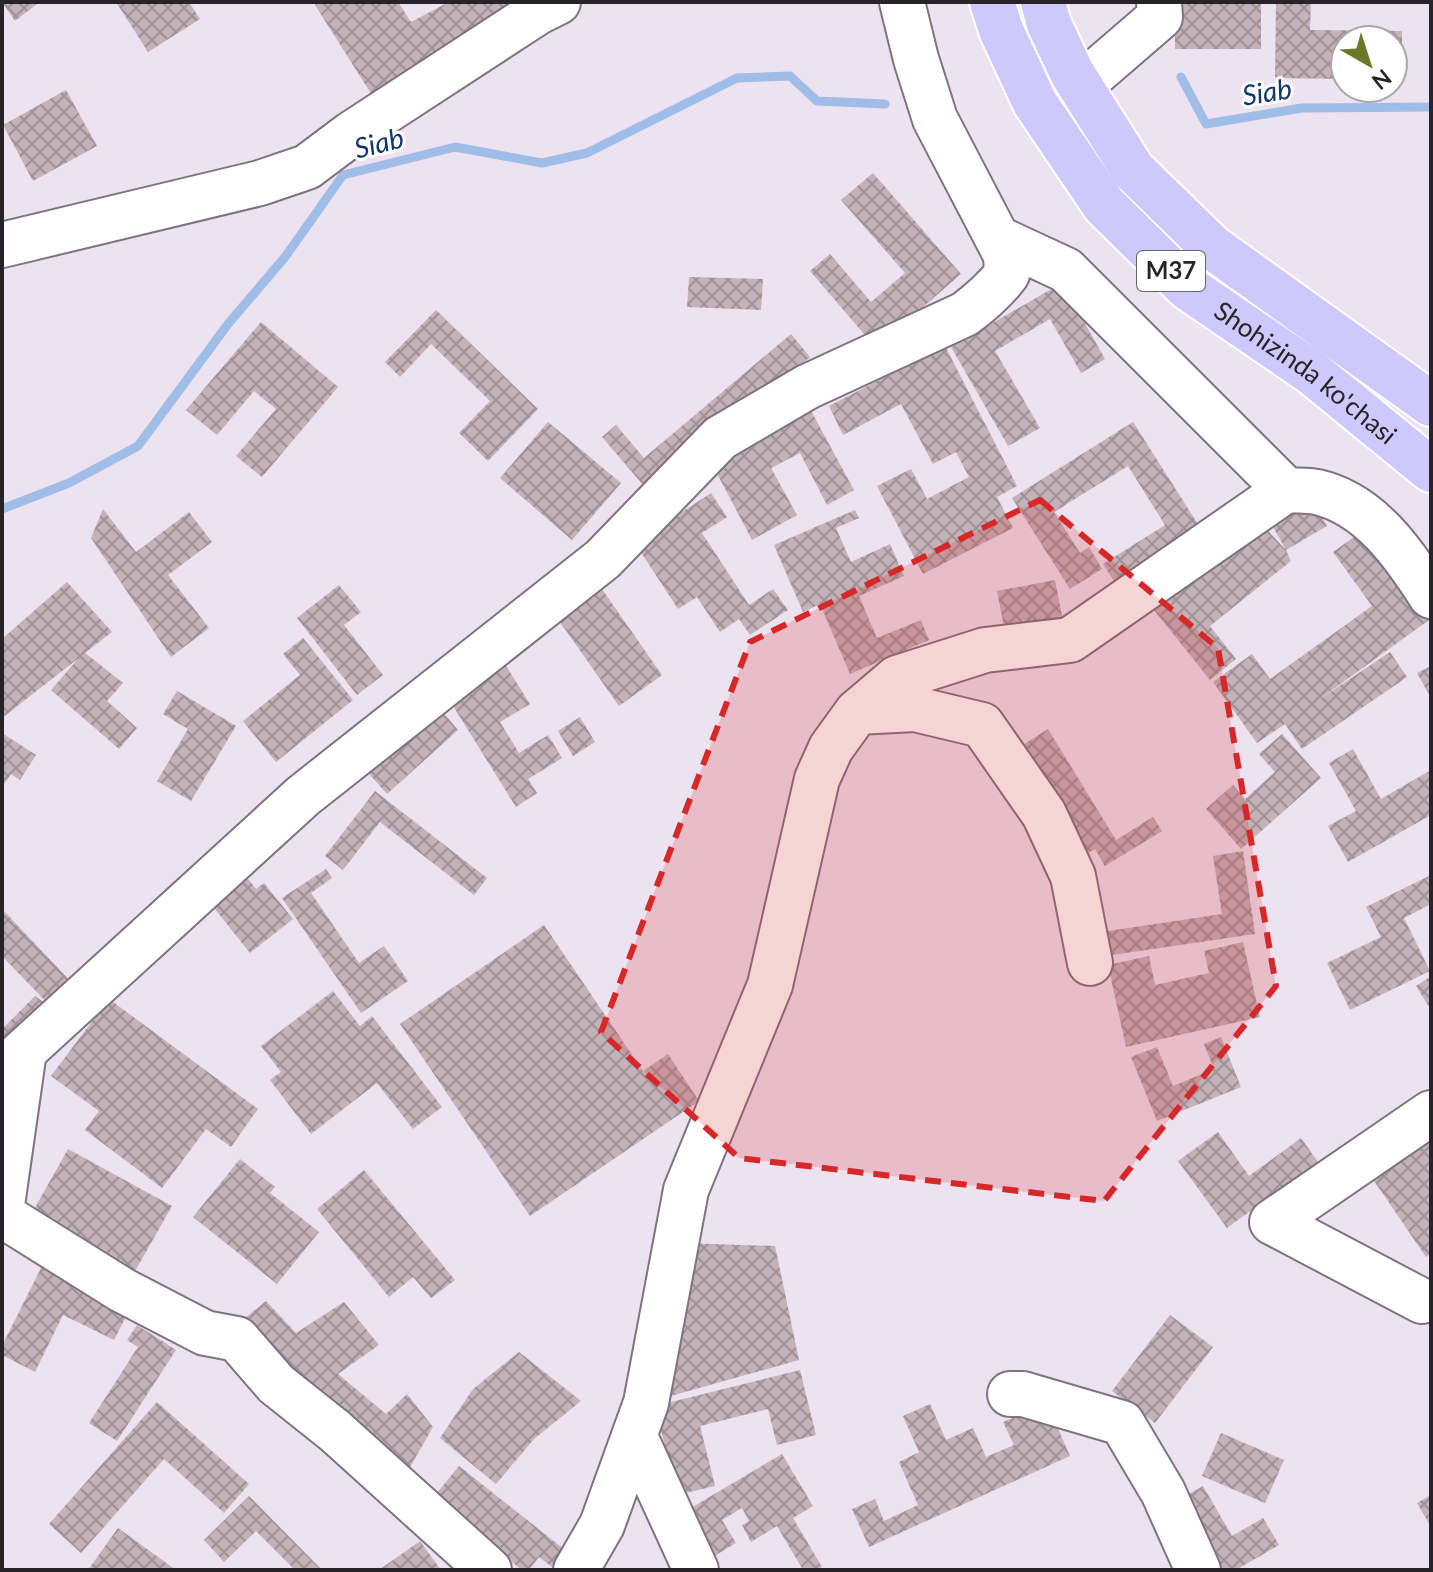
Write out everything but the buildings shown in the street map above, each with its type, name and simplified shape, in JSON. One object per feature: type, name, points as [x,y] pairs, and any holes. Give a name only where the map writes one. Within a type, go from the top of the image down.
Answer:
[{"type":"main road","name":"Shohizinda ko'chasi","points":[[992,2],[1001,30],[1035,103],[1104,205],[1188,288],[1311,372],[1431,470]]},
{"type":"main road","name":"Shohizinda ko'chasi","points":[[1043,2],[1049,24],[1080,86],[1133,170],[1212,247],[1431,404]]},
{"type":"street","points":[[2,245],[260,183],[307,167],[351,134],[558,2]]},
{"type":"street","points":[[2,1205],[13,1061],[303,796],[603,559],[720,438],[807,387],[965,314],[986,299],[1007,274],[1006,255],[999,239],[935,119],[902,2]]},
{"type":"street","points":[[1080,86],[1160,17],[1159,2]]},
{"type":"street","points":[[999,239],[1066,270],[1286,490]]},
{"type":"street","points":[[576,1570],[602,1525],[646,1403],[686,1190],[770,985],[817,779],[831,748],[857,712],[897,678],[985,650],[1070,640],[1286,490],[1317,492],[1343,501],[1400,548],[1431,596]]},
{"type":"street","points":[[857,712],[915,709],[982,725],[1044,814],[1073,876],[1090,963]]},
{"type":"street","points":[[1422,1301],[1272,1222],[1431,1113]]},
{"type":"street","points":[[2,1215],[122,1290],[205,1333],[237,1339],[276,1384],[335,1431],[489,1570]]},
{"type":"street","points":[[1010,1394],[1023,1394],[1122,1423],[1163,1492],[1198,1570]]},
{"type":"street","points":[[635,1437],[696,1570]]},
{"type":"highlighted area","points":[[1040,500],[1218,648],[1276,986],[1104,1201],[739,1158],[601,1032],[750,642]]},
{"type":"waterway","name":"Siab","points":[[2,509],[69,483],[138,446],[228,324],[285,257],[343,175],[455,147],[542,163],[587,153],[737,78],[790,76],[817,101],[885,104]]},
{"type":"waterway","name":"Siab","points":[[1181,77],[1206,124],[1302,108],[1431,107]]}]
